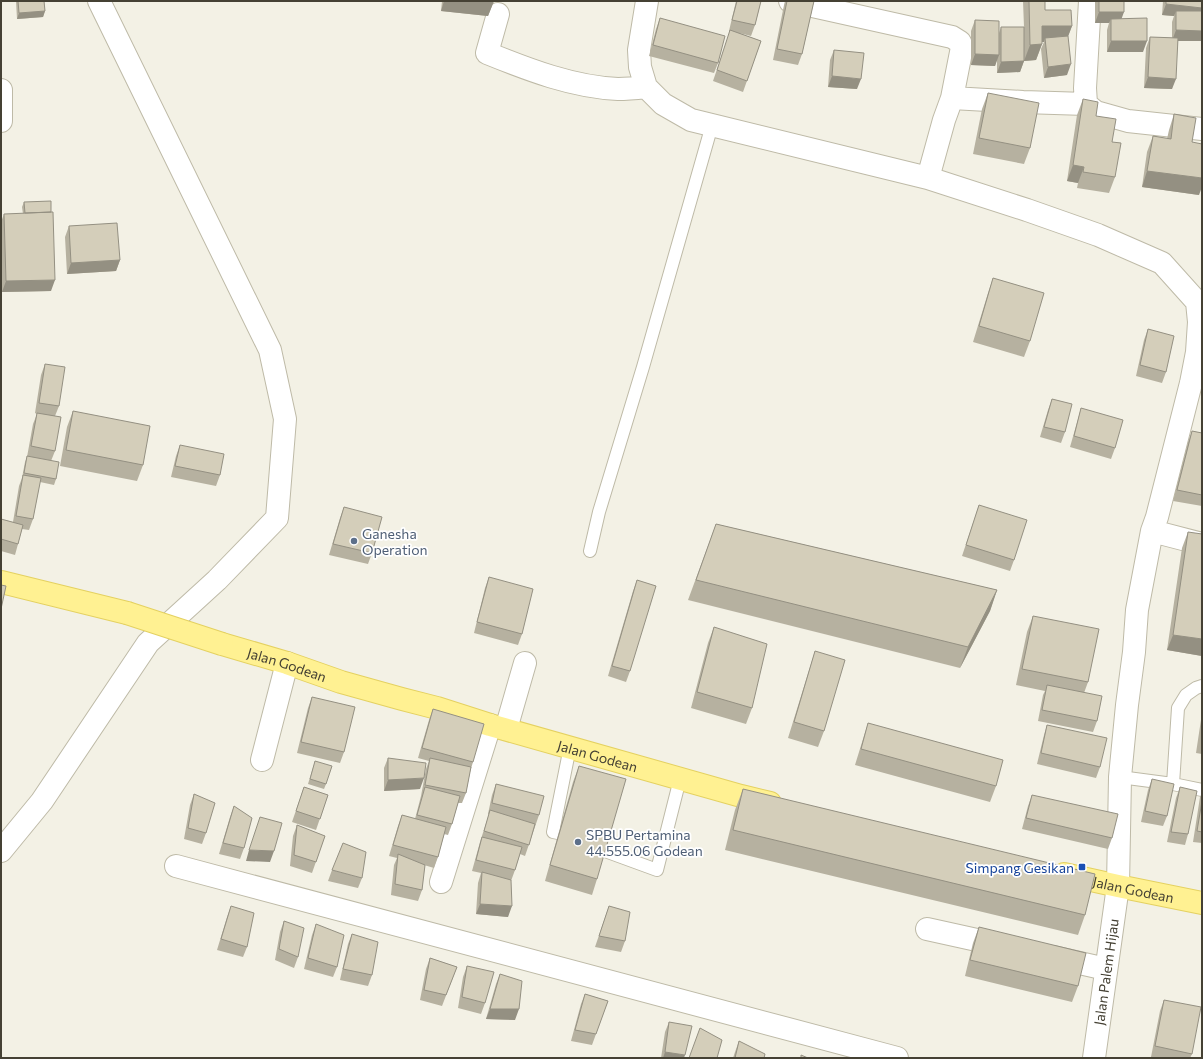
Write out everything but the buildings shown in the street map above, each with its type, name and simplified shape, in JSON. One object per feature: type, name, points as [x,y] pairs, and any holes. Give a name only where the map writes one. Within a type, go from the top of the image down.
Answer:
[{"type":"main road","name":"Jalan Godean","points":[[1,582],[127,613],[341,682],[402,700],[437,708],[680,779],[788,807]]},
{"type":"main road","name":"Jalan Godean","points":[[1048,870],[1202,904]]},
{"type":"street","points":[[1,851],[42,801],[148,643],[217,580],[277,518],[285,419],[270,350],[99,1]]},
{"type":"street","points":[[647,1],[639,50],[640,68],[646,87],[663,104],[691,120],[928,178],[1027,210],[1098,235],[1162,263],[1199,293]]},
{"type":"street","points":[[790,1],[952,37],[960,42],[962,47],[952,98],[944,120],[928,178]]},
{"type":"street","points":[[1086,104],[1085,88],[1090,1]]},
{"type":"street","points":[[498,14],[487,53],[522,68],[556,78],[593,86],[619,89],[646,87]]},
{"type":"street","points":[[1,90],[1,120]]},
{"type":"street","points":[[952,98],[1086,104],[1096,112],[1128,121],[1202,129]]},
{"type":"street","name":"Jalan Palem Hijau","points":[[1094,1058],[1118,886],[1120,777],[1134,652],[1137,610],[1152,531],[1157,517],[1191,383],[1197,352],[1199,293]]},
{"type":"street","points":[[1152,531],[1202,544]]},
{"type":"street","points":[[441,882],[498,727],[525,663]]},
{"type":"street","points":[[262,760],[287,664]]},
{"type":"street","points":[[176,866],[896,1058]]},
{"type":"street","points":[[927,929],[1106,968]]},
{"type":"lane","points":[[590,551],[599,512],[643,367],[712,125]]},
{"type":"lane","points":[[1173,784],[1178,708],[1186,695],[1202,686]]},
{"type":"lane","points":[[558,833],[554,832],[570,747]]},
{"type":"lane","points":[[1120,777],[1173,784],[1202,790]]},
{"type":"lane","points":[[605,851],[657,870],[680,779]]},
{"type":"place","name":"Ganesha Operation","points":[[354,541]]},
{"type":"place","name":"SPBU Pertamina 44.555.06 Godean","points":[[578,842]]},
{"type":"place","name":"Simpang Gesikan","points":[[1082,867]]}]
